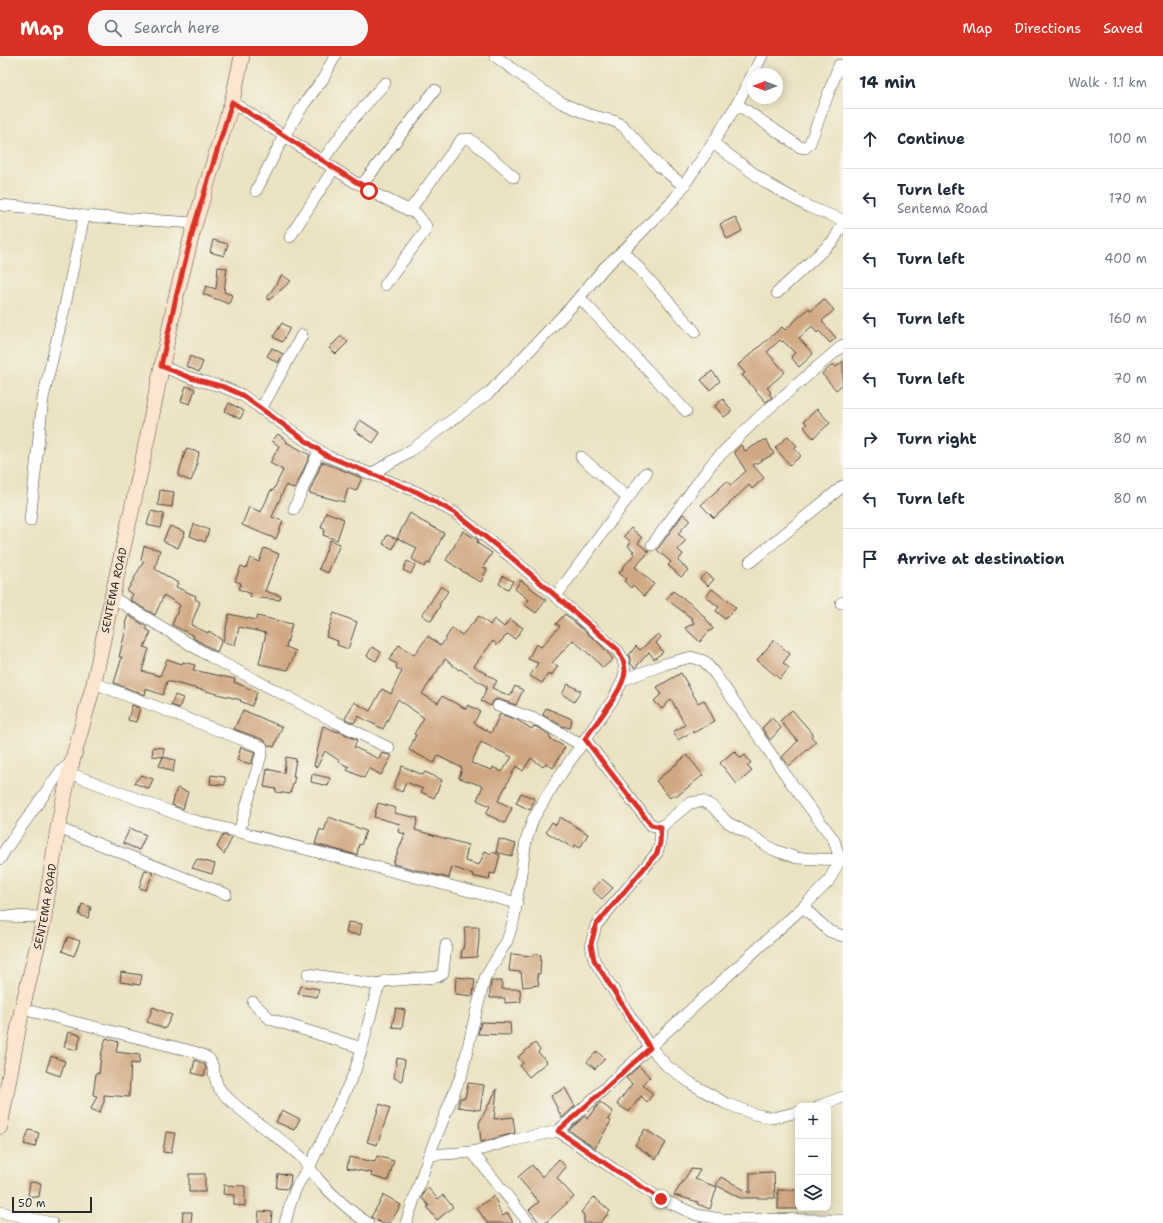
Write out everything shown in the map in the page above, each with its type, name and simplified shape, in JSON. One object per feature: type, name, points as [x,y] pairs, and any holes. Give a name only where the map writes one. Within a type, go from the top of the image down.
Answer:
[{"type":"main road","name":"SENTEMA ROAD","points":[[0,1127],[22,1009],[44,917],[58,828],[71,767],[94,683],[140,473],[176,297],[195,223],[232,102],[242,56]]},
{"type":"street","points":[[256,191],[284,136],[304,104],[323,80],[335,56]]},
{"type":"street","points":[[495,56],[537,87],[562,103],[587,114],[614,120],[623,126],[659,166],[684,186]]},
{"type":"street","points":[[370,474],[410,451],[490,392],[580,298],[604,268],[675,198],[713,143],[737,104],[762,56]]},
{"type":"street","points":[[737,104],[800,147],[805,148],[810,143],[839,65]]},
{"type":"street","points":[[322,161],[384,82]]},
{"type":"street","points":[[361,184],[365,181],[435,90]]},
{"type":"street","points":[[232,102],[322,161],[361,184],[369,191],[417,214],[424,221],[426,226],[425,231],[385,285]]},
{"type":"street","points":[[409,210],[462,139],[470,139],[514,177]]},
{"type":"street","points":[[713,143],[768,184],[809,207],[843,222],[834,240],[776,293]]},
{"type":"street","points":[[290,237],[334,168]]},
{"type":"street","points":[[0,205],[45,209],[84,216],[195,223]]},
{"type":"street","points":[[30,520],[43,398],[84,216]]},
{"type":"street","points":[[623,250],[695,332]]},
{"type":"street","points":[[580,298],[686,411]]},
{"type":"street","points":[[261,409],[302,335]]},
{"type":"street","points":[[652,545],[713,462],[759,417],[843,345]]},
{"type":"street","points":[[161,366],[242,395],[327,456],[417,492],[455,513],[512,558],[556,596],[618,650],[623,659],[625,671],[623,680],[614,698],[556,781],[533,819],[526,841],[514,919],[507,941],[485,978],[462,1073],[429,1155],[406,1223]]},
{"type":"street","points":[[294,509],[319,451]]},
{"type":"street","points":[[581,457],[628,498]]},
{"type":"street","points":[[556,596],[646,473]]},
{"type":"street","points":[[750,562],[843,486]]},
{"type":"street","points":[[112,597],[211,657],[336,722],[390,748]]},
{"type":"street","points":[[429,1155],[472,1152],[510,1141],[558,1131],[803,908],[828,882],[840,860],[834,840],[792,784],[716,674],[704,661],[691,658],[684,659],[665,664],[623,680]]},
{"type":"street","points":[[94,683],[262,747],[262,752],[238,832]]},
{"type":"street","points":[[498,706],[540,721],[583,742],[651,825],[661,827]]},
{"type":"street","points":[[2,852],[60,772],[71,767],[192,820],[517,903]]},
{"type":"street","points":[[795,1113],[773,1118],[754,1114],[725,1103],[692,1084],[666,1066],[650,1048],[594,960],[591,944],[596,925],[657,853],[660,843],[661,827],[690,803],[702,801],[712,806],[727,822],[774,850],[797,858],[840,860]]},
{"type":"street","points":[[58,828],[226,894]]},
{"type":"street","points":[[803,908],[829,931],[843,936]]},
{"type":"street","points":[[0,916],[44,917]]},
{"type":"street","points":[[285,1223],[300,1179],[310,1168],[349,1085],[362,1048],[376,994],[380,985],[385,981],[437,977],[443,973],[446,945]]},
{"type":"street","points":[[308,974],[380,985]]},
{"type":"street","points":[[253,1002],[270,1019],[362,1048]]},
{"type":"street","points":[[22,1009],[191,1051],[210,1060],[214,1070],[214,1079],[220,1091],[250,1117],[299,1155],[333,1195],[368,1223]]},
{"type":"street","points":[[827,1103],[843,1097]]},
{"type":"street","points":[[558,1131],[661,1199],[697,1215],[720,1221],[843,1220]]},
{"type":"street","points":[[472,1152],[529,1223]]},
{"type":"street","points":[[0,1212],[52,1223]]},
{"type":"building","points":[[735,217],[742,231],[727,239],[720,224]]},
{"type":"building","points":[[213,240],[228,244],[224,256],[210,252]]},
{"type":"building","points":[[218,267],[227,268],[224,292],[232,295],[229,304],[203,294],[206,286],[216,289]]},
{"type":"building","points":[[282,275],[291,281],[269,300],[267,298]]},
{"type":"building","points":[[824,299],[834,310],[822,321],[836,338],[830,343],[819,331],[817,333],[812,326],[799,338],[813,354],[799,367],[791,357],[795,353],[783,341],[782,342],[780,340],[767,352],[785,372],[767,388],[771,392],[769,394],[772,397],[766,402],[742,375],[745,373],[738,365],[782,327],[785,330],[809,308],[811,311]]},
{"type":"building","points":[[282,323],[290,328],[282,342],[273,337]]},
{"type":"building","points":[[341,336],[348,342],[336,354],[329,348]]},
{"type":"building","points":[[272,348],[283,354],[278,363],[267,356]]},
{"type":"building","points":[[190,356],[203,362],[199,372],[186,366]]},
{"type":"building","points":[[843,361],[843,384],[836,390],[822,374],[833,364],[836,367]]},
{"type":"building","points":[[712,371],[720,381],[710,390],[701,380]]},
{"type":"building","points":[[186,386],[195,389],[190,404],[181,401]]},
{"type":"building","points":[[723,399],[732,411],[724,417],[715,406]]},
{"type":"building","points":[[229,403],[244,411],[240,419],[225,411]]},
{"type":"building","points":[[817,409],[830,423],[813,438],[804,427],[807,424],[804,421]]},
{"type":"building","points":[[360,420],[380,433],[373,443],[354,430]]},
{"type":"building","points":[[278,434],[287,441],[286,442],[310,455],[295,489],[286,485],[272,517],[283,521],[276,539],[242,525],[249,507],[261,512],[271,490],[273,491],[283,470],[270,463],[279,446],[272,441]]},
{"type":"building","points":[[788,436],[797,446],[794,448],[801,456],[790,465],[775,448]]},
{"type":"building","points":[[766,439],[774,454],[753,465],[764,478],[752,489],[749,485],[714,518],[701,505],[727,481],[731,485],[746,471],[734,452],[741,445],[745,451]]},
{"type":"building","points":[[186,449],[199,452],[196,469],[191,481],[178,476]]},
{"type":"building","points":[[322,462],[362,478],[356,491],[348,488],[344,502],[309,493]]},
{"type":"building","points":[[160,490],[174,492],[172,507],[158,505]]},
{"type":"building","points":[[151,511],[164,514],[160,528],[147,525]]},
{"type":"building","points":[[326,512],[344,519],[337,540],[323,535],[325,529],[321,528]]},
{"type":"building","points":[[410,513],[444,533],[429,564],[427,563],[424,567],[412,559],[417,548],[397,538]]},
{"type":"building","points":[[683,514],[690,520],[678,534],[686,540],[678,550],[683,554],[678,561],[688,570],[681,577],[668,565],[671,562],[657,550]]},
{"type":"building","points":[[194,524],[209,530],[205,542],[190,536]]},
{"type":"building","points":[[170,526],[185,532],[178,548],[163,541]]},
{"type":"building","points":[[631,528],[642,538],[638,543],[649,552],[635,567],[654,584],[644,596],[633,585],[631,588],[624,581],[626,579],[619,573],[635,554],[632,552],[634,551],[628,546],[631,542],[624,536]]},
{"type":"building","points":[[463,531],[478,540],[477,543],[492,553],[483,567],[487,569],[481,582],[446,560]]},
{"type":"building","points":[[387,535],[397,539],[393,549],[383,544]]},
{"type":"building","points":[[330,540],[340,544],[328,573],[319,569]]},
{"type":"building","points":[[144,546],[160,550],[155,569],[178,583],[176,587],[196,596],[195,599],[200,602],[191,625],[208,633],[209,631],[222,640],[217,652],[193,638],[194,636],[172,625],[180,605],[164,595],[155,615],[130,600],[133,594],[127,591],[144,561],[141,560]]},
{"type":"building","points":[[264,548],[279,554],[265,591],[281,596],[280,600],[250,597],[251,594],[239,589],[241,583],[235,581],[241,566],[246,568],[250,558],[259,562]]},
{"type":"building","points":[[407,561],[415,565],[411,574],[403,570]]},
{"type":"building","points":[[706,573],[714,579],[708,586],[700,579]]},
{"type":"building","points":[[503,576],[513,581],[508,589],[499,584]]},
{"type":"building","points":[[521,580],[546,600],[536,613],[525,605],[529,600],[515,589]]},
{"type":"building","points":[[441,586],[448,591],[431,621],[422,615]]},
{"type":"building","points":[[712,589],[726,600],[727,599],[736,608],[725,619],[716,611],[719,607],[706,597]]},
{"type":"building","points":[[673,591],[695,607],[713,629],[708,632],[700,642],[685,628],[694,623],[692,620],[693,619],[666,599]]},
{"type":"building","points":[[334,613],[357,622],[348,649],[337,645],[338,641],[326,637]]},
{"type":"building","points":[[229,614],[256,620],[257,616],[292,624],[286,647],[296,651],[288,670],[259,664],[266,633],[239,627],[235,645],[223,642]]},
{"type":"building","points":[[565,614],[601,645],[613,659],[603,668],[590,654],[573,640],[552,663],[558,666],[551,676],[548,674],[542,683],[530,676],[538,663],[528,659],[536,644],[541,647],[560,626],[556,624]]},
{"type":"building","points":[[128,615],[147,627],[146,629],[151,632],[144,647],[149,649],[142,671],[160,676],[167,659],[182,664],[183,662],[195,665],[193,670],[235,679],[234,682],[257,692],[252,706],[240,701],[241,700],[167,681],[163,695],[146,689],[145,695],[114,683],[122,657],[119,657]]},
{"type":"building","points":[[479,616],[490,625],[494,619],[504,627],[510,619],[523,628],[515,639],[508,634],[497,645],[493,641],[474,666],[497,681],[492,688],[510,696],[515,686],[523,690],[516,705],[497,699],[493,701],[491,706],[481,701],[487,687],[460,669],[459,670],[445,659],[422,694],[438,703],[442,696],[466,709],[468,705],[480,711],[474,723],[491,733],[500,714],[517,720],[532,729],[534,726],[537,727],[550,735],[549,738],[565,747],[553,768],[546,763],[543,767],[531,758],[523,771],[516,766],[498,801],[512,808],[505,823],[486,814],[490,806],[477,800],[483,786],[459,778],[462,768],[438,756],[434,763],[409,750],[416,735],[414,734],[424,718],[398,699],[383,729],[358,716],[354,723],[345,719],[354,702],[370,711],[382,689],[391,694],[402,671],[396,668],[397,664],[389,660],[399,645],[414,655],[428,636],[441,646],[452,628],[462,635]],"holes":[[[481,742],[512,757],[502,772],[493,767],[492,770],[471,763]]]},
{"type":"building","points":[[658,634],[661,637],[656,643],[663,652],[654,659],[649,652],[635,668],[631,664],[629,655],[636,646],[640,650]]},
{"type":"building","points":[[774,640],[790,654],[783,663],[789,668],[780,679],[757,660]]},
{"type":"building","points":[[372,647],[381,652],[376,661],[367,656]]},
{"type":"building","points":[[681,673],[698,703],[704,700],[715,721],[678,740],[673,732],[685,725],[671,699],[662,709],[654,701],[661,694],[657,687]]},
{"type":"building","points":[[568,684],[581,691],[574,702],[562,694]]},
{"type":"building","points":[[175,695],[183,698],[179,708],[171,705]]},
{"type":"building","points":[[132,705],[140,708],[136,722],[128,720]]},
{"type":"building","points":[[546,708],[572,719],[570,728],[562,726],[543,715]]},
{"type":"building","points":[[243,710],[282,727],[274,747],[268,745],[264,740],[234,729]]},
{"type":"building","points":[[792,710],[813,734],[811,736],[816,742],[789,766],[782,757],[798,741],[780,721]]},
{"type":"building","points":[[772,718],[781,728],[770,740],[762,728]]},
{"type":"building","points":[[323,726],[357,740],[354,747],[379,759],[382,753],[392,756],[381,775],[369,768],[364,778],[347,770],[349,767],[339,762],[340,761],[325,751],[317,767],[314,766]]},
{"type":"building","points":[[153,747],[164,748],[163,757],[152,756]]},
{"type":"building","points":[[241,747],[255,752],[251,764],[237,760]]},
{"type":"building","points":[[734,751],[741,758],[745,755],[751,763],[747,766],[752,771],[737,784],[720,763]]},
{"type":"building","points":[[687,755],[703,775],[676,797],[674,794],[670,798],[656,781]]},
{"type":"building","points":[[163,757],[175,760],[173,772],[159,766]]},
{"type":"building","points":[[286,757],[296,759],[293,777],[295,777],[290,794],[276,792],[276,789],[264,787],[267,769],[284,773]]},
{"type":"building","points":[[402,766],[423,775],[425,772],[442,780],[434,798],[421,792],[423,789],[406,782],[402,792],[393,788]]},
{"type":"building","points":[[312,774],[330,778],[328,786],[311,782]]},
{"type":"building","points":[[141,775],[153,779],[149,789],[134,783]]},
{"type":"building","points":[[211,775],[225,777],[225,785],[210,784]]},
{"type":"building","points":[[177,788],[188,792],[183,809],[172,805]]},
{"type":"building","points":[[521,793],[535,799],[530,810],[516,803]]},
{"type":"building","points":[[378,803],[396,808],[394,813],[418,818],[415,830],[468,845],[465,861],[479,865],[485,851],[491,854],[492,852],[500,855],[495,874],[490,873],[489,880],[472,876],[473,874],[452,867],[449,878],[393,864],[405,834],[398,832],[400,824],[374,817]]},
{"type":"building","points":[[329,817],[366,831],[361,845],[359,844],[357,855],[315,844],[320,829],[324,831]]},
{"type":"building","points":[[560,817],[588,834],[580,848],[575,845],[573,848],[546,832],[552,822],[556,825]]},
{"type":"building","points":[[130,828],[146,835],[139,850],[123,843]]},
{"type":"building","points":[[223,835],[232,838],[224,854],[217,847]]},
{"type":"building","points":[[499,839],[516,844],[512,856],[496,852]]},
{"type":"building","points":[[197,859],[215,864],[212,874],[192,868]]},
{"type":"building","points":[[145,870],[153,873],[146,890],[139,888]]},
{"type":"building","points":[[602,879],[613,888],[602,899],[592,890]]},
{"type":"building","points":[[82,904],[91,907],[88,918],[79,915]]},
{"type":"building","points":[[348,922],[362,924],[360,935],[346,933]]},
{"type":"building","points":[[464,927],[479,927],[477,957],[461,958],[465,937]]},
{"type":"building","points":[[68,937],[80,941],[74,956],[62,951]]},
{"type":"building","points":[[511,954],[533,956],[533,954],[541,955],[540,974],[537,974],[539,985],[523,987],[521,972],[509,971]]},
{"type":"building","points":[[121,972],[142,975],[140,985],[120,982]]},
{"type":"building","points":[[456,977],[475,979],[473,996],[455,994]]},
{"type":"building","points":[[491,981],[502,981],[502,989],[520,989],[521,1002],[505,1003],[505,998],[490,998]]},
{"type":"building","points":[[301,986],[319,989],[317,997],[298,994]]},
{"type":"building","points":[[153,1007],[172,1015],[165,1029],[147,1022]]},
{"type":"building","points":[[396,1008],[405,1010],[402,1028],[392,1027]]},
{"type":"building","points":[[481,1022],[510,1023],[511,1035],[478,1034]]},
{"type":"building","points":[[68,1032],[81,1035],[77,1050],[64,1047]]},
{"type":"building","points":[[106,1038],[118,1042],[116,1052],[140,1055],[139,1064],[131,1063],[129,1097],[104,1095],[104,1102],[99,1113],[91,1109],[97,1096],[93,1095],[96,1073],[99,1074],[101,1055]]},
{"type":"building","points":[[535,1043],[540,1050],[538,1052],[547,1062],[529,1077],[520,1066],[523,1063],[518,1057]]},
{"type":"building","points":[[597,1051],[605,1059],[595,1069],[587,1062]]},
{"type":"building","points":[[51,1056],[65,1061],[60,1076],[46,1071]]},
{"type":"building","points":[[397,1058],[405,1060],[402,1081],[394,1078]]},
{"type":"building","points":[[195,1060],[204,1064],[206,1068],[204,1076],[192,1073]]},
{"type":"building","points":[[639,1066],[650,1077],[643,1085],[653,1094],[647,1102],[641,1096],[629,1112],[617,1104],[632,1084],[626,1078]]},
{"type":"building","points":[[468,1083],[484,1085],[480,1110],[458,1107],[460,1098],[465,1098]]},
{"type":"building","points":[[565,1088],[575,1106],[562,1118],[551,1096]]},
{"type":"building","points":[[497,1089],[494,1119],[513,1117],[515,1133],[481,1142],[479,1123]]},
{"type":"building","points":[[600,1102],[613,1112],[608,1119],[611,1121],[595,1148],[569,1130],[585,1116],[587,1119]]},
{"type":"building","points":[[380,1104],[390,1108],[377,1145],[367,1142]]},
{"type":"building","points":[[282,1110],[300,1119],[294,1130],[276,1122]]},
{"type":"building","points":[[645,1129],[666,1143],[656,1159],[635,1145]]},
{"type":"building","points":[[29,1130],[39,1133],[35,1147],[24,1144]]},
{"type":"building","points":[[166,1132],[175,1133],[171,1153],[163,1152]]},
{"type":"building","points":[[377,1156],[394,1161],[388,1181],[371,1176],[372,1173],[347,1168],[349,1157],[375,1162]]},
{"type":"building","points":[[559,1159],[566,1167],[557,1178],[574,1197],[545,1223],[540,1223],[529,1210],[539,1202],[518,1177],[532,1165],[542,1177]]},
{"type":"building","points":[[691,1169],[700,1170],[695,1179],[717,1187],[710,1209],[697,1204],[698,1202],[674,1195]]},
{"type":"building","points":[[774,1172],[775,1198],[740,1198],[716,1185],[721,1177],[750,1193],[750,1173]]},
{"type":"building","points":[[189,1174],[205,1174],[205,1192],[189,1192]]},
{"type":"building","points":[[278,1174],[291,1175],[288,1189],[276,1188]]},
{"type":"building","points":[[30,1182],[41,1183],[39,1197],[28,1196]]},
{"type":"building","points":[[224,1185],[245,1186],[245,1206],[234,1205],[234,1195],[223,1194]]},
{"type":"building","points":[[428,1188],[438,1199],[443,1195],[453,1207],[437,1220],[427,1207],[429,1206],[422,1198],[424,1192]]},
{"type":"building","points":[[778,1190],[795,1190],[795,1209],[778,1209]]},
{"type":"building","points":[[384,1195],[401,1205],[390,1223],[381,1223],[371,1217]]},
{"type":"building","points":[[494,1196],[502,1216],[508,1213],[513,1223],[487,1223],[477,1208]]},
{"type":"building","points":[[594,1197],[610,1211],[600,1223],[584,1223],[584,1215],[581,1212]]},
{"type":"building","points":[[259,1211],[272,1212],[271,1223],[258,1223]]},
{"type":"building","points":[[183,1212],[192,1212],[191,1223],[182,1223]]},
{"type":"route","points":[[369,191],[361,184],[232,102],[195,223],[176,297],[161,366],[191,378],[224,387],[242,395],[327,456],[417,492],[455,513],[512,558],[618,650],[623,659],[625,671],[623,680],[614,698],[585,739],[651,825],[661,827],[660,843],[657,853],[596,925],[591,944],[594,960],[650,1048],[558,1131],[575,1144],[661,1199]]}]
